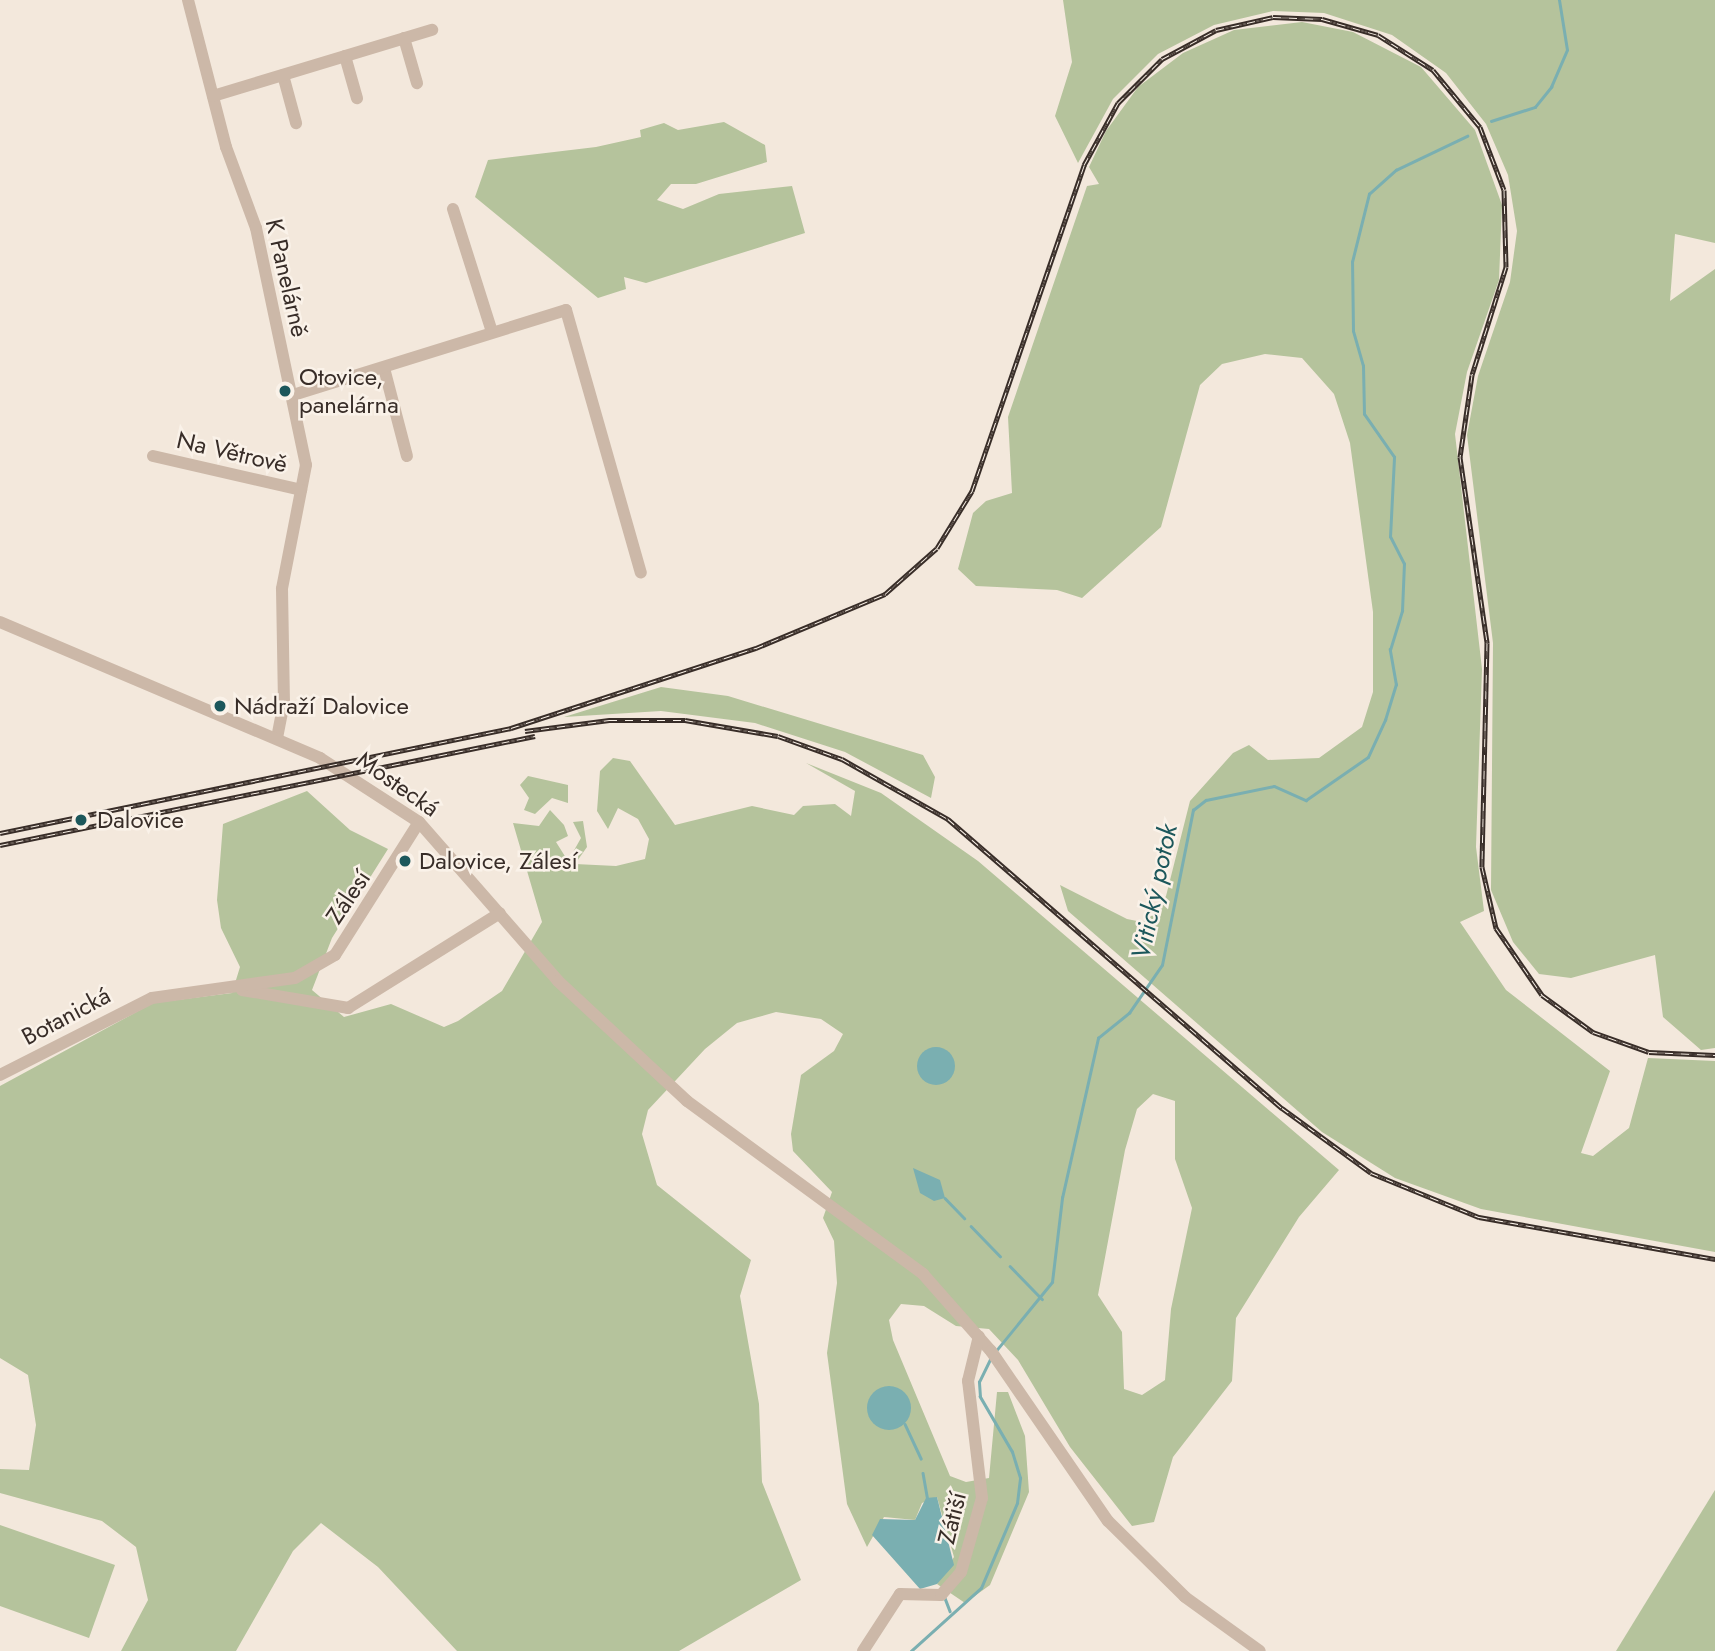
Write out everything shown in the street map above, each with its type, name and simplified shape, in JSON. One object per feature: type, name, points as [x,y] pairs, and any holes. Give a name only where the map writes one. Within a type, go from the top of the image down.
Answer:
[{"type":"street","name":"K Panelárně","points":[[188,0],[212,96],[256,228],[306,466],[282,589],[284,702],[277,738]]},
{"type":"street","points":[[212,96],[432,30]]},
{"type":"street","points":[[404,38],[417,83]]},
{"type":"street","points":[[345,56],[357,98]]},
{"type":"street","points":[[283,75],[296,123]]},
{"type":"street","points":[[453,209],[492,332]]},
{"type":"street","points":[[292,395],[566,310],[641,573]]},
{"type":"street","points":[[384,368],[407,456]]},
{"type":"street","name":"Na Větrově","points":[[153,456],[301,490]]},
{"type":"street","name":"Mostecká","points":[[0,622],[277,738],[340,769],[419,822],[558,981],[687,1101],[891,1246],[979,1336],[1108,1521],[1185,1597],[1260,1651]]},
{"type":"street","name":"Zálesí","points":[[295,978],[335,955],[419,822]]},
{"type":"street","points":[[228,988],[348,1008],[500,914]]},
{"type":"street","name":"Botanická","points":[[0,1074],[152,998],[295,978]]},
{"type":"street","name":"Zátiší","points":[[863,1651],[900,1594],[941,1595],[961,1572],[982,1498],[968,1381],[979,1336]]},
{"type":"green space","points":[[1063,0],[1715,0],[1715,243],[1675,234],[1670,301],[1715,269],[1715,1048],[1701,1050],[1663,1017],[1655,955],[1571,978],[1539,974],[1513,942],[1491,890],[1493,643],[1467,435],[1478,376],[1510,282],[1517,231],[1508,175],[1486,124],[1446,73],[1392,35],[1324,13],[1273,11],[1214,25],[1158,54],[1113,99],[1078,163],[1055,116],[1072,62]]},
{"type":"green space","points":[[1302,22],[1353,32],[1421,67],[1475,130],[1502,205],[1499,280],[1467,372],[1455,434],[1482,669],[1476,847],[1484,911],[1460,922],[1506,990],[1610,1071],[1581,1153],[1593,1156],[1629,1128],[1648,1058],[1715,1061],[1715,1252],[1481,1209],[1395,1178],[1322,1132],[1068,911],[1060,885],[1127,919],[1142,922],[1153,915],[1166,896],[1190,801],[1233,753],[1249,745],[1268,760],[1319,758],[1362,727],[1373,692],[1373,612],[1350,443],[1334,394],[1302,358],[1265,354],[1222,364],[1200,385],[1161,527],[1082,598],[1057,590],[976,586],[958,569],[973,513],[986,501],[1012,493],[1008,417],[1087,186],[1099,184],[1089,167],[1106,131],[1138,87],[1183,53],[1234,30]]},
{"type":"green space","points":[[724,122],[765,145],[767,162],[696,184],[671,184],[657,200],[683,209],[719,194],[792,186],[805,233],[646,283],[624,277],[626,289],[598,298],[475,197],[488,160],[596,147],[641,137],[640,130],[664,123],[678,130]]},
{"type":"green space","points":[[661,687],[728,696],[923,755],[935,777],[931,798],[845,752],[755,723],[661,711],[564,717]]},
{"type":"green space","points":[[613,758],[630,761],[675,825],[752,806],[794,815],[803,806],[835,804],[851,816],[855,791],[806,763],[881,793],[978,861],[1339,1170],[1299,1217],[1236,1318],[1232,1381],[1173,1457],[1154,1522],[1132,1526],[1070,1447],[1018,1360],[989,1329],[956,1326],[924,1306],[901,1304],[889,1320],[893,1340],[950,1476],[966,1482],[989,1478],[997,1392],[1008,1392],[1025,1436],[1029,1492],[990,1585],[965,1603],[937,1584],[954,1557],[937,1497],[922,1503],[915,1520],[884,1517],[867,1547],[847,1504],[827,1353],[837,1283],[834,1241],[823,1218],[832,1192],[793,1151],[791,1134],[801,1075],[834,1051],[843,1034],[821,1019],[776,1012],[737,1023],[705,1049],[648,1110],[642,1134],[657,1185],[751,1260],[740,1296],[759,1404],[762,1482],[801,1580],[679,1651],[457,1651],[378,1567],[321,1523],[293,1551],[236,1651],[121,1651],[148,1600],[136,1547],[102,1521],[0,1493],[0,1469],[29,1470],[36,1425],[28,1375],[0,1358],[0,1086],[153,1003],[232,993],[240,967],[221,928],[217,900],[223,824],[307,791],[350,830],[388,849],[332,938],[312,990],[344,1017],[391,1004],[444,1027],[458,1021],[502,991],[542,922],[513,823],[539,826],[550,810],[564,825],[568,836],[556,842],[568,861],[581,838],[573,822],[583,821],[587,847],[575,864],[616,866],[645,859],[649,839],[638,819],[618,808],[608,829],[597,811],[600,771]],"holes":[[[1153,1094],[1175,1101],[1175,1159],[1192,1208],[1171,1309],[1165,1380],[1142,1395],[1124,1389],[1122,1332],[1098,1295],[1125,1150],[1137,1109]]]},
{"type":"green space","points":[[528,776],[568,785],[568,803],[552,798],[535,814],[524,810],[529,798],[520,785]]},
{"type":"green space","points":[[1715,1490],[1715,1651],[1616,1651],[1694,1524]]},
{"type":"green space","points":[[0,1525],[115,1565],[89,1638],[0,1606]]},
{"type":"water","points":[[936,1047],[950,1052],[955,1066],[950,1080],[936,1085],[922,1080],[917,1066],[922,1052]]},
{"type":"water","points":[[913,1168],[940,1180],[945,1198],[934,1201],[920,1193]]},
{"type":"water","points":[[889,1386],[898,1387],[905,1392],[910,1399],[910,1417],[905,1424],[898,1429],[889,1430],[880,1429],[873,1424],[868,1417],[867,1408],[868,1399],[873,1392],[880,1387]]},
{"type":"water","points":[[937,1497],[954,1565],[937,1584],[920,1589],[872,1535],[880,1519],[915,1520],[926,1498]]},
{"type":"waterway","name":"Vitický potok","points":[[1491,121],[1535,107],[1551,87],[1567,50],[1559,0]]},
{"type":"waterway","name":"Vitický potok","points":[[995,1352],[1052,1282],[1062,1198],[1098,1038],[1129,1013],[1162,965],[1193,810],[1206,800],[1274,786],[1306,800],[1368,757],[1385,720],[1396,685],[1390,650],[1402,611],[1404,564],[1390,537],[1394,457],[1364,414],[1363,366],[1353,331],[1352,262],[1369,194],[1396,170],[1467,136]]},
{"type":"waterway","points":[[945,1198],[964,1218]]},
{"type":"waterway","points":[[971,1226],[1000,1256]]},
{"type":"waterway","points":[[1010,1266],[1042,1299]]},
{"type":"waterway","name":"Vitický potok","points":[[911,1651],[981,1588],[1017,1503],[1020,1478],[1012,1452],[980,1397],[979,1382],[991,1357]]},
{"type":"waterway","points":[[905,1424],[921,1459]]},
{"type":"waterway","points":[[923,1473],[928,1501]]},
{"type":"waterway","points":[[945,1598],[950,1611]]},
{"type":"railway","points":[[0,833],[511,728],[756,648],[885,594],[937,548],[972,491],[1084,165],[1118,103],[1162,59],[1216,30],[1273,17],[1322,19],[1378,35],[1433,70],[1480,127],[1504,190],[1506,267],[1472,375],[1460,457],[1487,643],[1482,867],[1496,928],[1542,995],[1593,1032],[1649,1052],[1715,1055]]},
{"type":"railway","points":[[525,731],[609,720],[685,720],[778,736],[842,759],[948,819],[1282,1108],[1371,1173],[1479,1217],[1715,1259]]},
{"type":"railway","points":[[0,845],[535,736]]},
{"type":"place","name":"Otovice, panelárna","points":[[285,391]]},
{"type":"place","name":"Nádraží Dalovice","points":[[220,706]]},
{"type":"place","name":"Dalovice","points":[[81,820]]},
{"type":"place","name":"Dalovice, Zálesí","points":[[405,861]]}]
